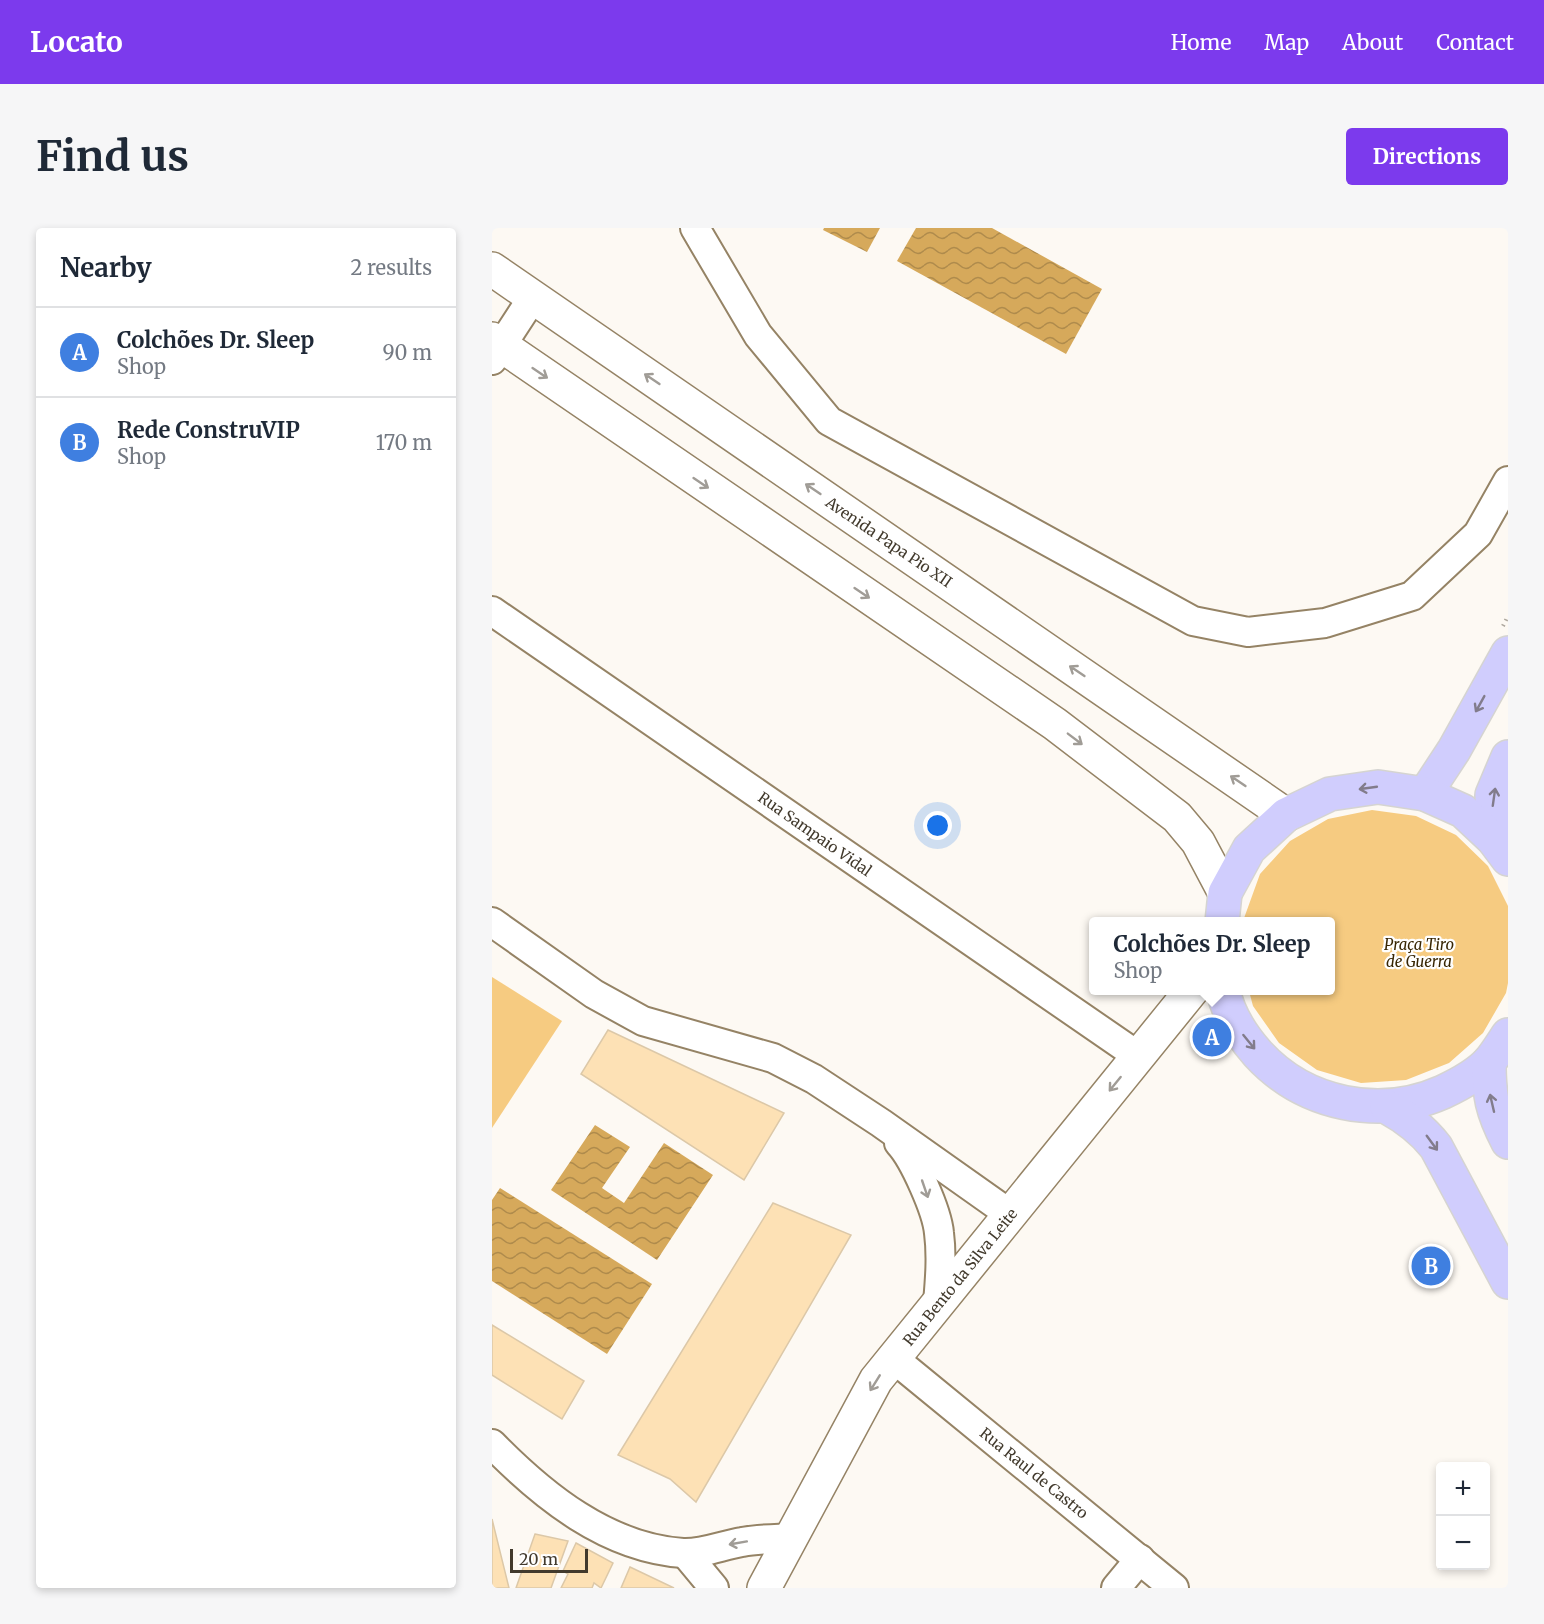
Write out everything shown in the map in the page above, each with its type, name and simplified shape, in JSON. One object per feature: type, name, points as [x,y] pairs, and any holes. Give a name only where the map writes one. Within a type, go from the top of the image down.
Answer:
[{"type":"main road","points":[[1425,794],[1450,758],[1508,653]]},
{"type":"main road","points":[[1500,849],[1492,795],[1508,757]]},
{"type":"main road","points":[[1223,907],[1249,849],[1286,814],[1330,794],[1378,787],[1425,794],[1463,811],[1500,849]]},
{"type":"main road","points":[[1224,995],[1225,1002],[1244,1038],[1272,1069],[1307,1091],[1346,1104],[1387,1107],[1425,1100],[1461,1084],[1489,1062],[1508,1035]]},
{"type":"main road","points":[[1489,1062],[1491,1101],[1496,1118],[1508,1142]]},
{"type":"main road","points":[[1387,1107],[1410,1120],[1436,1147],[1508,1282]]},
{"type":"street","points":[[695,228],[758,335],[829,421],[1192,621],[1248,632],[1303,626],[1325,623],[1412,596],[1478,534],[1508,481]]},
{"type":"street","name":"Avenida Papa Pio XII","points":[[492,269],[1286,814]]},
{"type":"street","points":[[533,297],[495,349],[1046,718],[1178,817],[1198,842],[1223,907]]},
{"type":"street","name":"Rua Sampaio Vidal","points":[[492,611],[1138,1056]]},
{"type":"street","points":[[492,922],[594,994],[643,1021],[773,1058],[814,1079],[881,1123],[1011,1215]]},
{"type":"street","name":"Rua Bento da Silva Leite","points":[[764,1588],[876,1380],[1188,995]]},
{"type":"street","points":[[881,1123],[904,1148],[920,1176],[939,1229],[941,1263],[938,1303]]},
{"type":"street","name":"Rua Raul de Castro","points":[[893,1358],[1174,1588]]},
{"type":"street","points":[[492,1444],[525,1477],[559,1504],[594,1525],[626,1539],[655,1548],[685,1553],[742,1542],[792,1538]]},
{"type":"street","points":[[685,1553],[714,1588]]},
{"type":"street","points":[[1116,1588],[1140,1558]]},
{"type":"green space","name":"Praça Tiro de Guerra","points":[[1372,810],[1416,816],[1456,835],[1488,866],[1508,906],[1508,983],[1506,993],[1483,1033],[1449,1063],[1406,1080],[1361,1083],[1317,1070],[1279,1043],[1253,1006],[1250,995],[1335,995],[1335,917],[1244,917],[1260,874],[1290,841],[1328,819]]},
{"type":"green space","points":[[492,977],[562,1021],[492,1128]]},
{"type":"water","points":[[824,228],[880,228],[867,252],[823,230]]},
{"type":"water","points":[[916,228],[992,228],[1102,289],[1066,354],[897,261]]},
{"type":"water","points":[[595,1125],[630,1147],[602,1188],[624,1203],[664,1143],[713,1175],[657,1260],[551,1190]]},
{"type":"water","points":[[500,1188],[652,1284],[607,1354],[492,1281],[492,1200]]},
{"type":"building","points":[[608,1030],[784,1113],[744,1180],[581,1074]]},
{"type":"building","points":[[773,1203],[851,1235],[696,1502],[670,1479],[618,1455]]},
{"type":"building","points":[[492,1325],[584,1381],[562,1419],[492,1375]]},
{"type":"building","points":[[492,1519],[509,1588],[492,1588]]},
{"type":"building","points":[[535,1534],[568,1541],[551,1588],[516,1588]]},
{"type":"building","points":[[576,1543],[613,1563],[601,1588],[594,1583],[592,1588],[561,1588],[568,1574],[563,1571]]},
{"type":"building","points":[[630,1567],[674,1588],[621,1588]]},
{"type":"place","name":"Colchões Dr. Sleep","points":[[1212,1037]]},
{"type":"place","name":"Rede ConstruVIP","points":[[1431,1266]]}]
